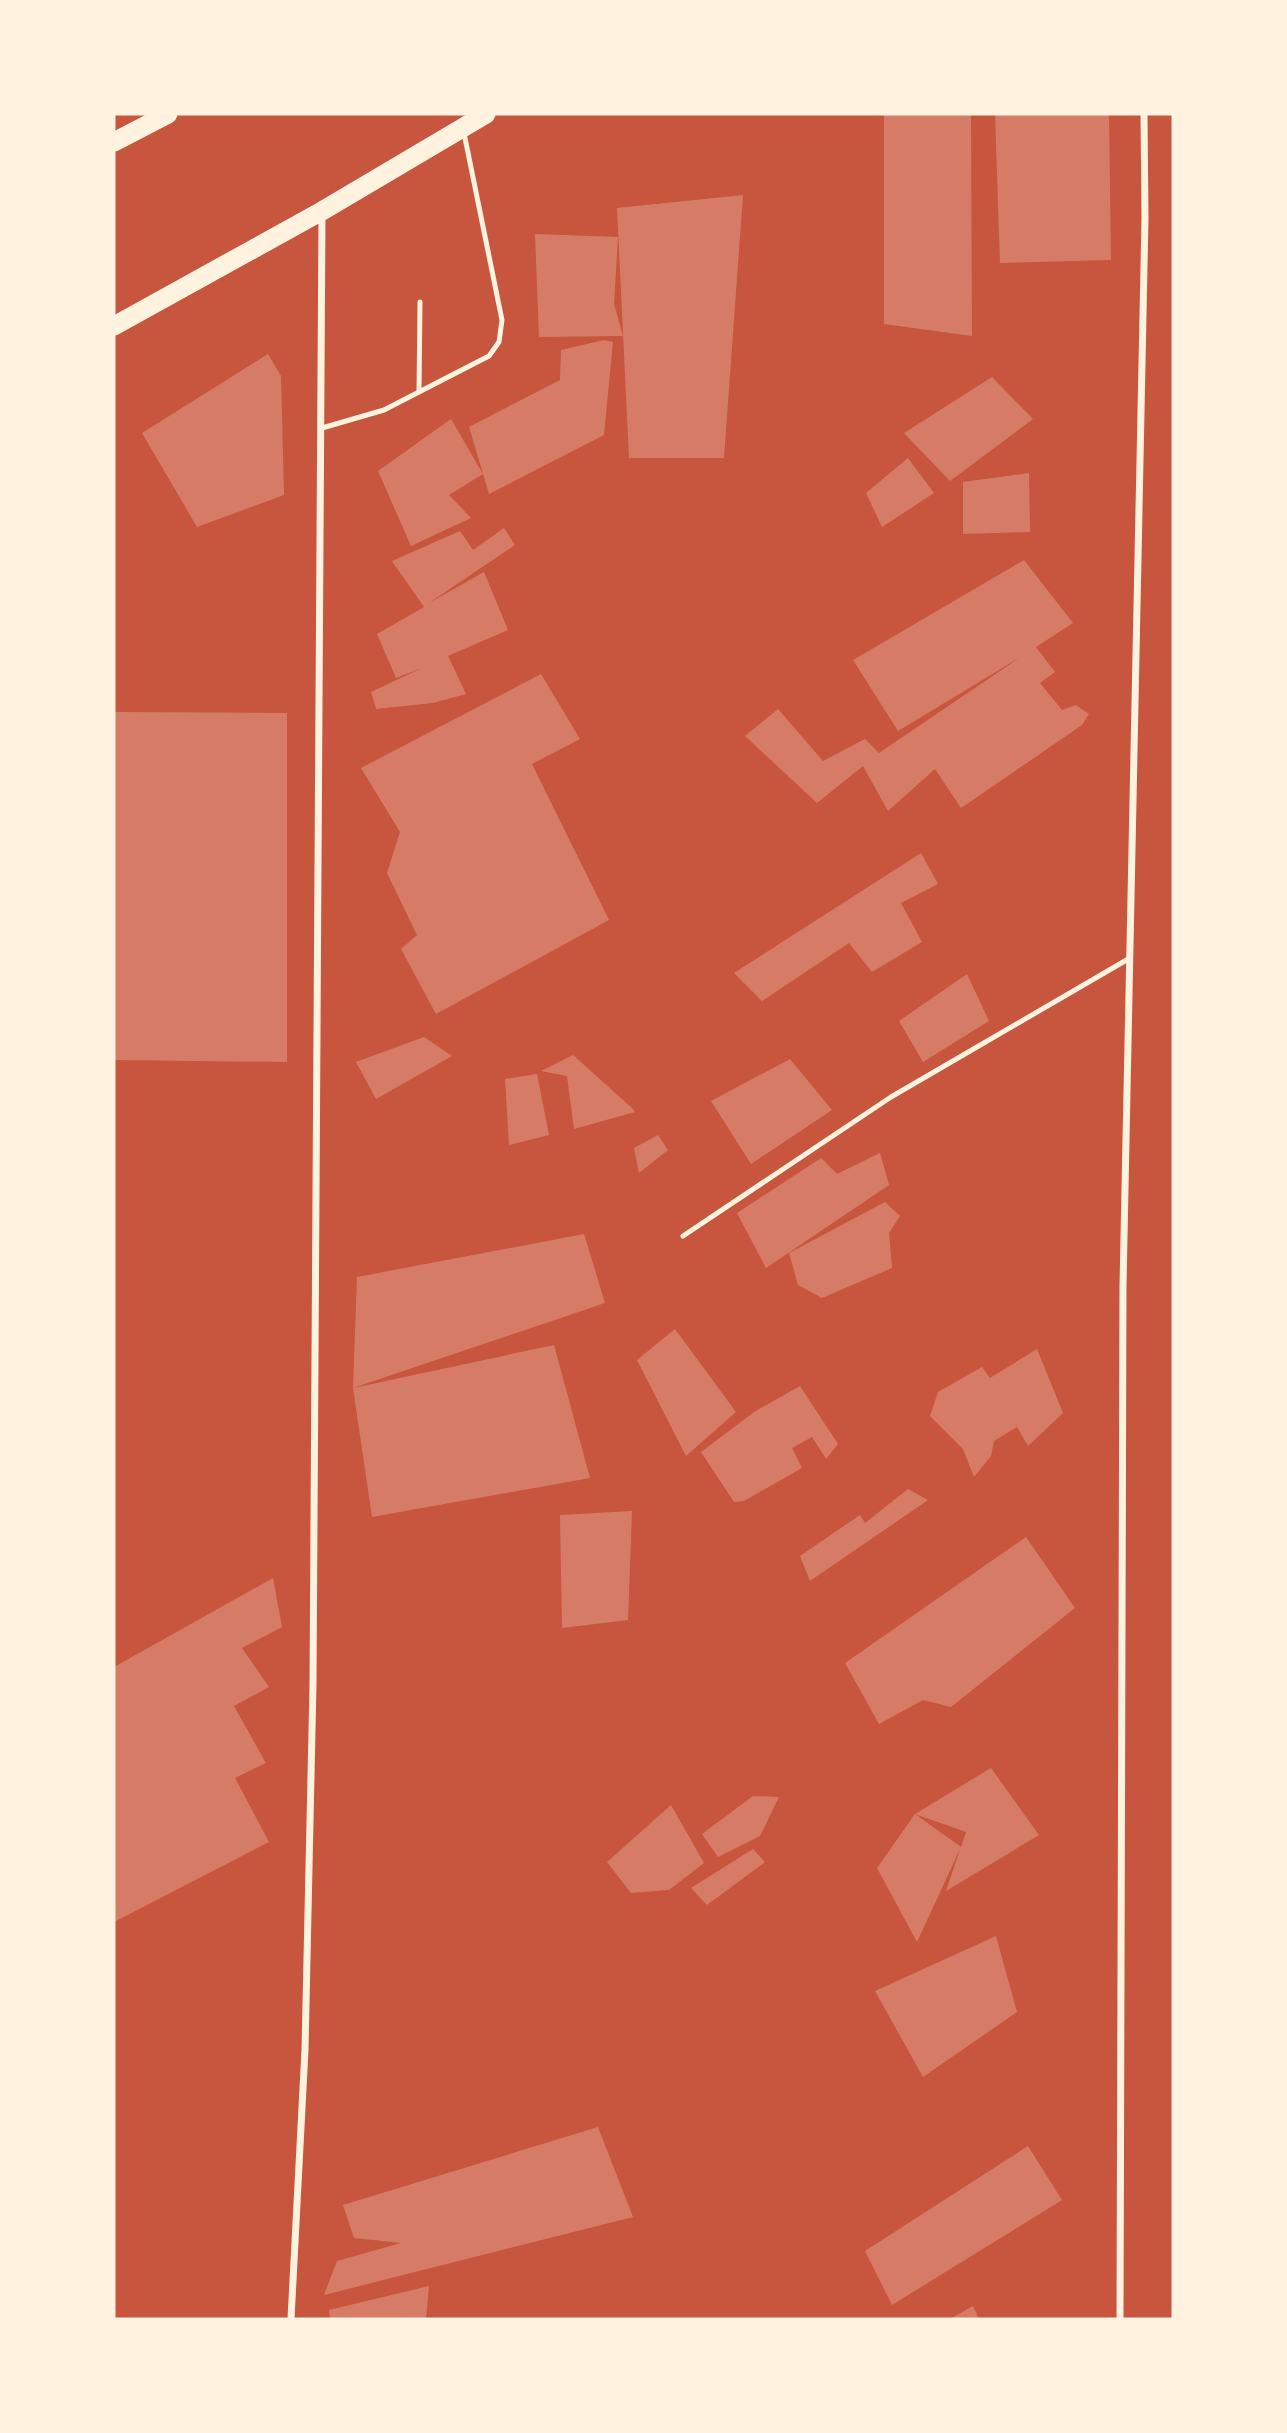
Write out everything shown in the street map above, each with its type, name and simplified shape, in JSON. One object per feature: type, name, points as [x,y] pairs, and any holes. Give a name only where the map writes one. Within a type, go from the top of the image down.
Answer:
[{"type":"highway","points":[[114,142],[167,114]]},
{"type":"highway","points":[[114,326],[322,211],[486,114]]},
{"type":"street","points":[[1120,2319],[1123,1286],[1145,218],[1144,114]]},
{"type":"street","points":[[291,2319],[305,2050],[313,1685],[322,211]]},
{"type":"lane","points":[[322,428],[384,410],[489,356],[499,342],[502,320],[463,127]]},
{"type":"lane","points":[[419,302],[419,392]]},
{"type":"lane","points":[[683,1236],[891,1097],[1130,958]]},
{"type":"building","points":[[884,114],[971,114],[972,336],[884,324]]},
{"type":"building","points":[[995,114],[1109,114],[1111,260],[1000,263]]},
{"type":"building","points":[[743,195],[724,458],[629,458],[617,208]]},
{"type":"building","points":[[535,234],[618,237],[614,304],[623,336],[539,337]]},
{"type":"building","points":[[604,340],[613,342],[604,435],[489,494],[469,427],[560,380],[561,350]]},
{"type":"building","points":[[268,354],[281,376],[284,495],[197,527],[142,433]]},
{"type":"building","points":[[992,377],[1033,419],[950,481],[904,433]]},
{"type":"building","points":[[451,419],[483,474],[449,495],[471,518],[411,546],[378,471]]},
{"type":"building","points":[[908,458],[934,493],[882,527],[866,493]]},
{"type":"building","points":[[1029,473],[1030,532],[963,534],[963,482]]},
{"type":"building","points":[[504,528],[515,545],[429,603],[484,572],[508,630],[448,656],[466,694],[433,703],[376,709],[371,692],[422,668],[396,678],[377,634],[424,607],[392,561],[460,531],[473,550]]},
{"type":"building","points":[[1024,560],[1073,623],[1036,647],[1055,672],[1040,683],[1062,710],[1076,705],[1089,714],[1082,725],[961,808],[935,769],[888,811],[863,766],[817,803],[745,736],[778,709],[823,761],[865,739],[879,753],[1022,656],[898,731],[853,660]]},
{"type":"building","points":[[541,674],[580,739],[532,764],[609,920],[436,1014],[401,949],[417,935],[387,873],[400,832],[361,768]]},
{"type":"building","points":[[114,712],[287,713],[287,1062],[114,1060]]},
{"type":"building","points":[[921,853],[938,884],[901,903],[922,942],[872,972],[849,943],[762,1001],[734,973]]},
{"type":"building","points":[[967,974],[989,1021],[923,1062],[899,1021]]},
{"type":"building","points":[[424,1037],[452,1056],[376,1099],[356,1062]]},
{"type":"building","points":[[573,1055],[635,1112],[574,1129],[567,1076],[541,1071]]},
{"type":"building","points":[[790,1059],[832,1110],[751,1164],[711,1101]]},
{"type":"building","points":[[537,1074],[549,1135],[509,1145],[505,1079]]},
{"type":"building","points":[[658,1135],[668,1150],[639,1173],[634,1148]]},
{"type":"building","points":[[880,1153],[889,1185],[766,1268],[737,1213],[821,1158],[837,1174]]},
{"type":"building","points":[[885,1202],[900,1216],[889,1233],[892,1268],[822,1298],[798,1285],[789,1253]]},
{"type":"building","points":[[584,1234],[605,1303],[353,1388],[357,1277]]},
{"type":"building","points":[[675,1329],[736,1412],[686,1456],[637,1360]]},
{"type":"building","points":[[554,1345],[590,1478],[372,1517],[353,1388]]},
{"type":"building","points":[[1037,1349],[1063,1413],[1028,1446],[1017,1427],[994,1441],[991,1456],[974,1477],[963,1449],[930,1416],[938,1392],[982,1367],[990,1378]]},
{"type":"building","points":[[800,1386],[838,1444],[826,1459],[812,1437],[792,1448],[802,1468],[744,1501],[734,1502],[701,1452],[754,1412]]},
{"type":"building","points":[[908,1489],[928,1500],[810,1581],[800,1556],[860,1515],[865,1523]]},
{"type":"building","points":[[632,1511],[628,1620],[562,1628],[560,1515]]},
{"type":"building","points":[[1026,1537],[1075,1608],[951,1707],[923,1700],[879,1724],[845,1663]]},
{"type":"building","points":[[273,1578],[282,1627],[242,1648],[269,1687],[234,1706],[266,1763],[235,1778],[269,1842],[114,1922],[114,1667]]},
{"type":"building","points":[[991,1768],[1039,1835],[946,1891],[960,1849],[917,1942],[877,1868],[915,1814]],"holes":[[[915,1814],[966,1832],[961,1847]]]},
{"type":"building","points":[[753,1796],[779,1797],[760,1836],[718,1857],[702,1834]]},
{"type":"building","points":[[671,1805],[704,1863],[669,1890],[631,1893],[607,1862]]},
{"type":"building","points":[[753,1849],[765,1862],[707,1905],[691,1888]]},
{"type":"building","points":[[996,1936],[1017,2012],[923,2077],[875,1991]]},
{"type":"building","points":[[598,2127],[633,2217],[324,2295],[337,2261],[401,2243],[354,2238],[343,2205]]},
{"type":"building","points":[[1028,2146],[1062,2200],[892,2305],[865,2251]]},
{"type":"building","points":[[429,2286],[426,2319],[330,2319],[329,2310]]},
{"type":"building","points":[[973,2306],[979,2319],[950,2319]]}]
